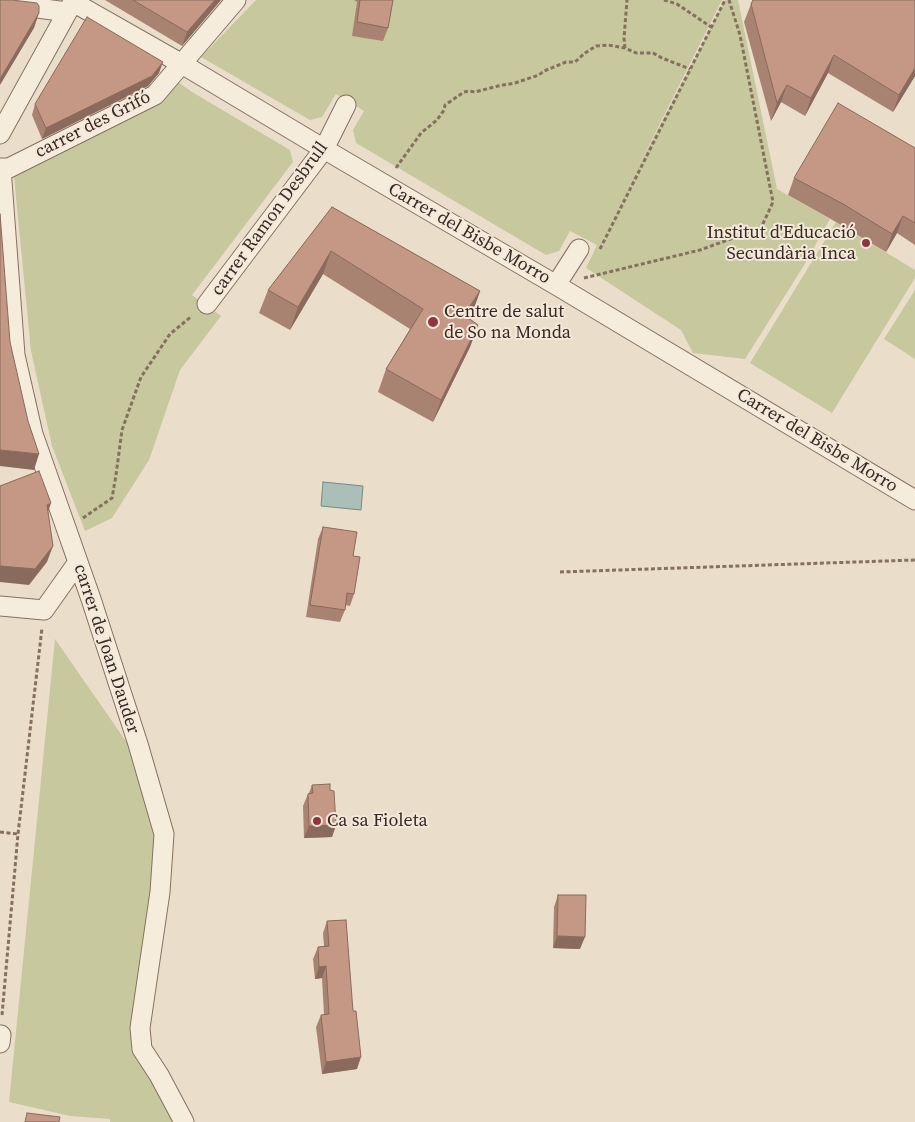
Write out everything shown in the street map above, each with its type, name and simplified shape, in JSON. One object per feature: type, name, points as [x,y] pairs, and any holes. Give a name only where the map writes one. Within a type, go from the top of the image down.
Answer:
[{"type":"street","name":"carrer des Grifó","points":[[1,168],[9,168],[155,95],[236,0]]},
{"type":"street","points":[[0,3],[71,5],[0,134]]},
{"type":"street","name":"Carrer del Bisbe Morro","points":[[71,5],[182,64],[915,500]]},
{"type":"street","name":"carrer Ramon Desbrull","points":[[206,304],[324,149],[346,106]]},
{"type":"street","name":"carrer de Joan Dauder","points":[[1,168],[15,355],[33,434],[91,599],[138,744],[164,834],[160,892],[140,1028],[142,1049],[159,1075],[184,1122]]},
{"type":"street","points":[[556,285],[579,249]]},
{"type":"street","points":[[0,606],[44,610],[78,562]]},
{"type":"path","points":[[624,48],[627,0]]},
{"type":"path","points":[[664,0],[677,4],[711,27]]},
{"type":"path","points":[[600,249],[725,0]]},
{"type":"path","points":[[556,285],[700,250],[761,228],[773,202],[740,35],[729,0]]},
{"type":"path","points":[[385,185],[421,133],[437,120],[445,105],[464,92],[476,92],[540,75],[544,71],[566,62],[575,62],[584,53],[596,46],[608,45],[624,48],[636,53],[653,53],[690,69]]},
{"type":"path","points":[[67,530],[112,498],[122,430],[141,377],[170,334],[206,304]]},
{"type":"path","points":[[560,572],[915,560]]},
{"type":"path","points":[[0,1039],[18,834],[44,610]]},
{"type":"path","points":[[0,832],[18,834]]},
{"type":"green space","points":[[256,0],[722,0],[635,173],[725,0],[738,0],[777,189],[830,219],[803,267],[745,359],[693,353],[681,330],[586,268],[597,245],[570,231],[559,251],[546,255],[356,143],[353,130],[364,111],[336,94],[322,117],[310,120],[201,57]]},
{"type":"green space","points":[[178,82],[290,150],[293,162],[192,295],[221,316],[180,370],[149,460],[112,518],[85,531],[52,446],[31,351],[14,177],[158,103]]},
{"type":"green space","points":[[836,222],[915,270],[915,278],[832,413],[750,363]]},
{"type":"green space","points":[[915,290],[915,359],[884,339]]},
{"type":"green space","points":[[55,639],[139,760],[160,838],[135,1030],[181,1122],[110,1122],[110,1119],[70,1116],[9,1102]]},
{"type":"shaded area","points":[[323,482],[363,486],[361,510],[321,506]]},
{"type":"building","points":[[0,0],[37,3],[39,13],[0,79]]},
{"type":"building","points":[[133,0],[215,0],[187,32]]},
{"type":"building","points":[[360,0],[393,0],[388,28],[357,22]]},
{"type":"building","points":[[753,0],[915,0],[915,68],[899,95],[834,55],[811,98],[787,85],[777,103],[751,4]]},
{"type":"building","points":[[87,17],[163,62],[152,76],[46,128],[35,104]]},
{"type":"building","points":[[838,103],[915,148],[915,223],[903,216],[892,234],[843,204],[794,178]]},
{"type":"building","name":"Centre de salut de So na Monda","points":[[332,207],[480,291],[464,315],[478,325],[441,400],[386,369],[423,309],[331,251],[298,307],[268,290]]},
{"type":"building","points":[[0,214],[10,342],[28,421],[39,454],[0,450]]},
{"type":"building","points":[[39,471],[51,503],[47,505],[53,546],[35,569],[0,566],[0,486]]},
{"type":"building","points":[[323,527],[357,532],[353,556],[360,557],[354,594],[347,593],[345,610],[310,605]]},
{"type":"building","points":[[330,784],[330,790],[334,791],[336,825],[309,826],[308,794],[313,793],[312,785]]},
{"type":"building","points":[[558,895],[586,895],[585,937],[557,936]]},
{"type":"building","points":[[346,920],[353,1011],[356,1011],[361,1057],[326,1062],[321,1015],[329,1014],[326,966],[319,967],[318,947],[329,946],[327,921]]},
{"type":"building","points":[[27,1113],[60,1117],[59,1122],[25,1122]]},
{"type":"place","name":"Institut d'Educació Secundària Inca","points":[[866,243]]},
{"type":"place","name":"Centre de salut de So na Monda","points":[[433,322]]},
{"type":"place","name":"Ca sa Fioleta","points":[[317,821]]}]
